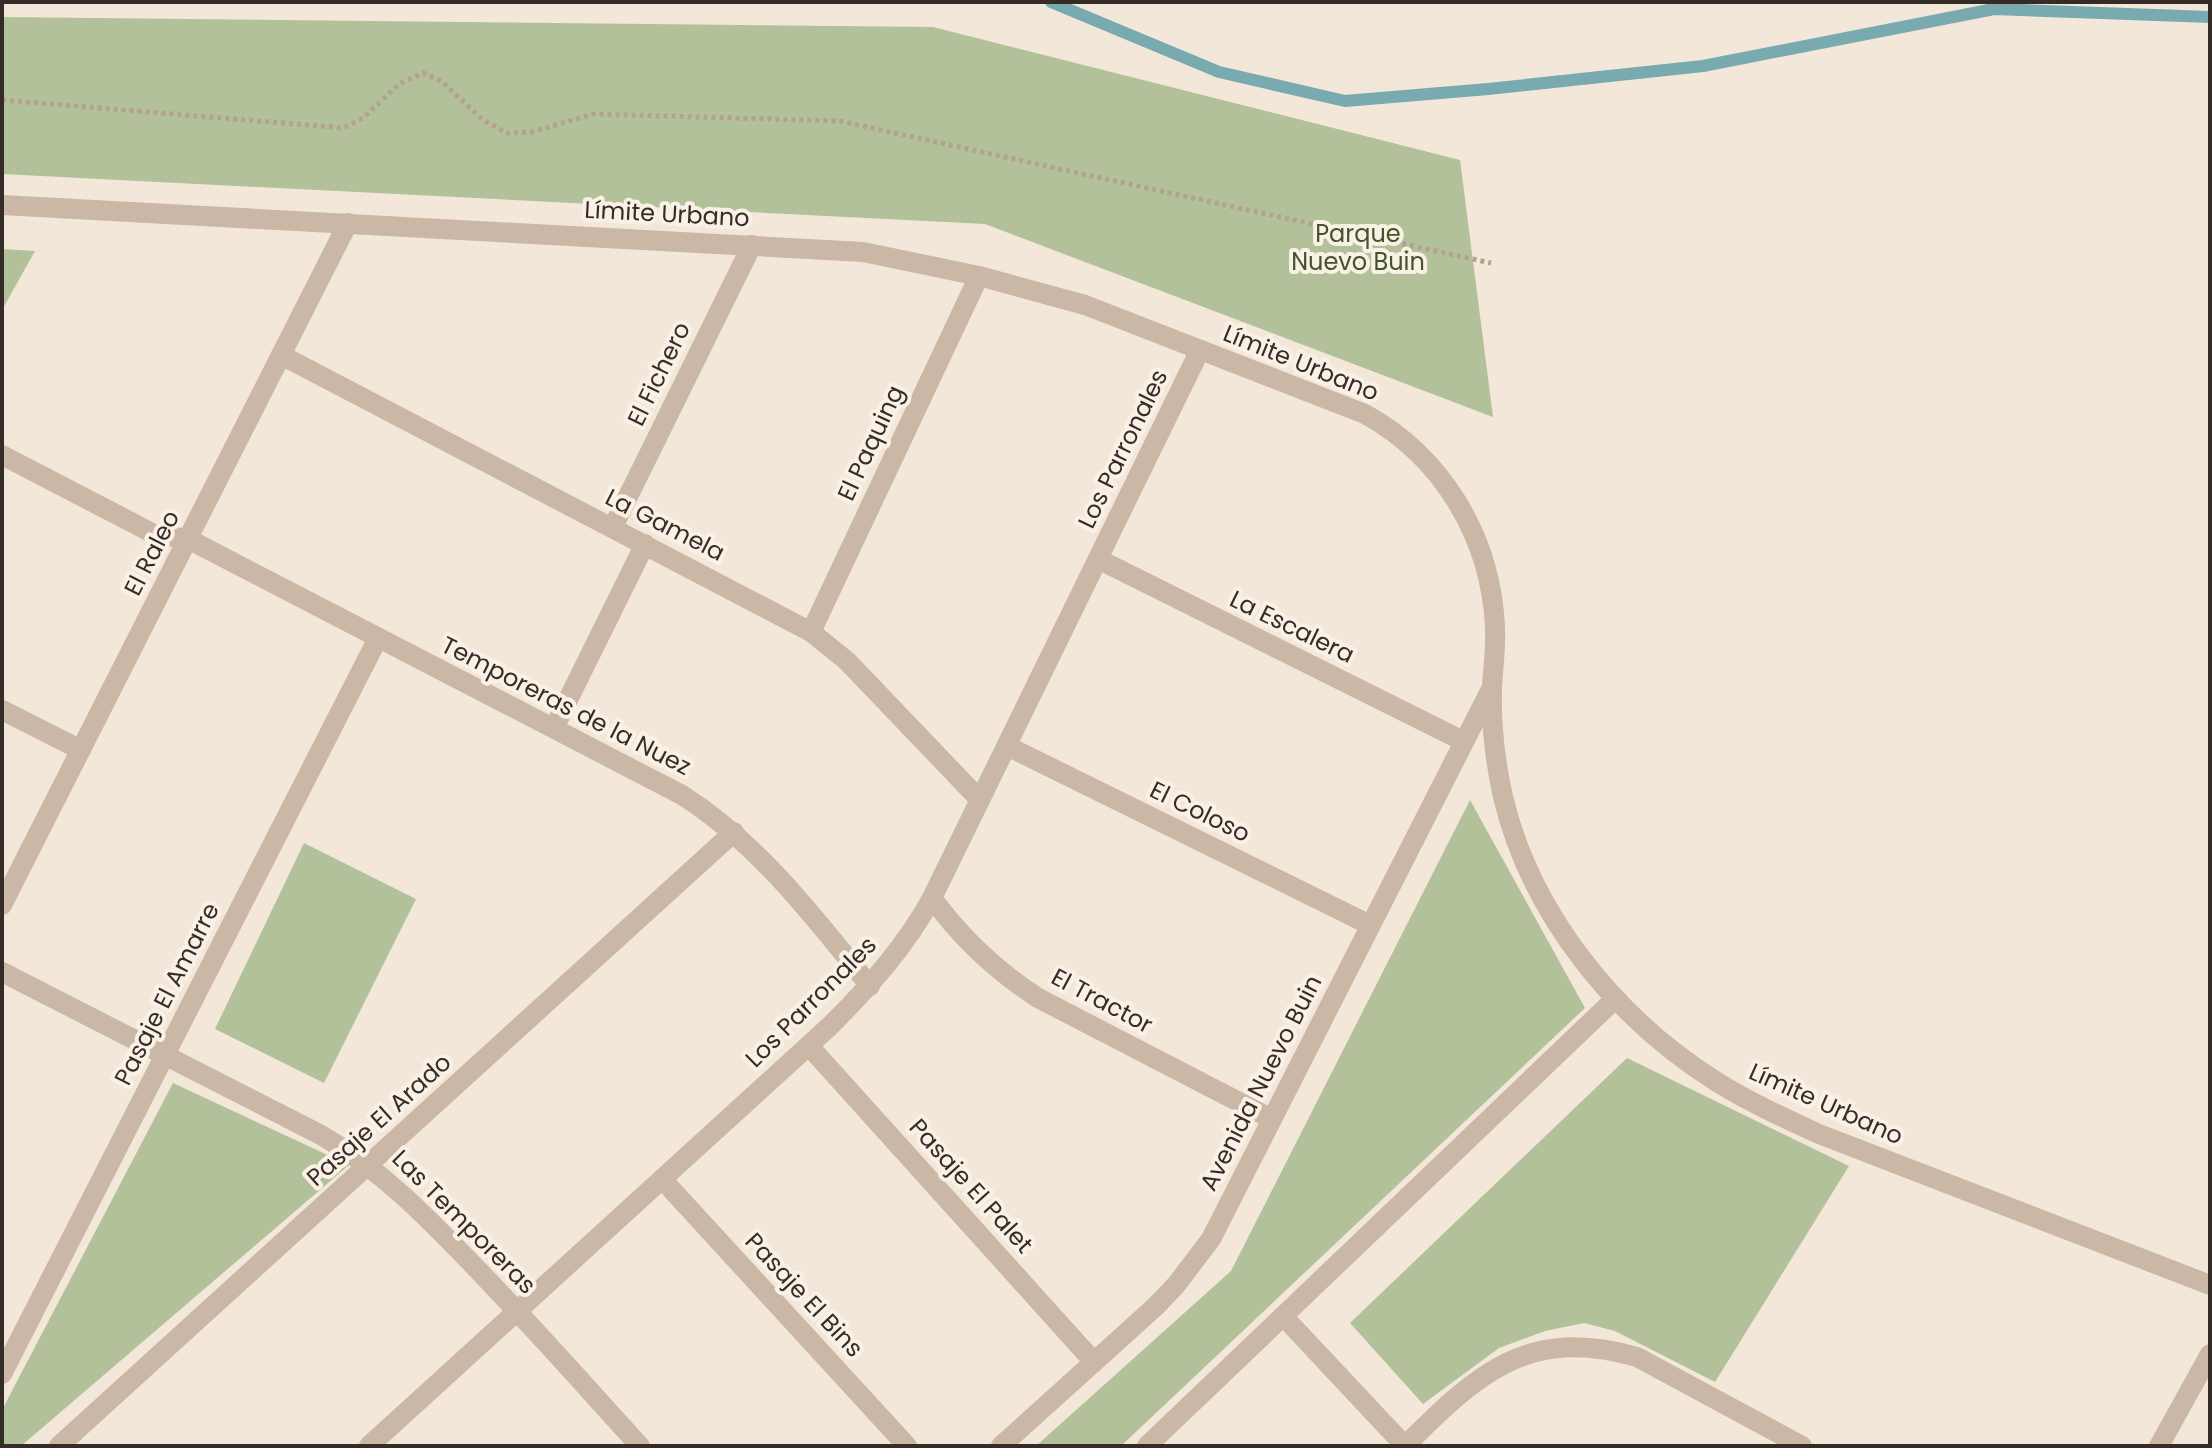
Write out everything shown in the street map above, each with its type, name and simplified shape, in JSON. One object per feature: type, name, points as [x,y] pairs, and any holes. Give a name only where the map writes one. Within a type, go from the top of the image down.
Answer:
[{"type":"street","name":"Límite Urbano","points":[[2,205],[863,252],[979,276],[1085,305],[1365,414],[1387,426],[1437,471],[1459,503],[1475,538],[1486,568],[1495,628],[1492,688],[1496,762],[1503,798],[1537,885],[1563,932],[1615,999],[1682,1058],[1716,1082],[1767,1110],[1819,1134],[2210,1285]]},
{"type":"street","name":"El Raleo","points":[[2,905],[348,223]]},
{"type":"street","name":"El Fichero","points":[[613,527],[752,245]]},
{"type":"street","name":"El Paquing","points":[[811,632],[979,276]]},
{"type":"street","name":"Los Parronales","points":[[369,1446],[809,1046],[870,986],[900,949],[932,898],[1200,350]]},
{"type":"street","name":"La Gamela","points":[[281,355],[811,632],[847,661],[980,800]]},
{"type":"street","name":"Temporeras de la Nuez","points":[[2,455],[154,534],[188,539],[682,795],[734,832],[786,885],[870,986]]},
{"type":"street","points":[[554,728],[645,544]]},
{"type":"street","name":"La Escalera","points":[[1098,559],[1463,741]]},
{"type":"street","name":"Pasaje El Amarre","points":[[2,1374],[378,638]]},
{"type":"street","name":"Avenida Nuevo Buin","points":[[1001,1446],[1156,1306],[1195,1262],[1224,1214],[1492,688]]},
{"type":"street","points":[[2,710],[81,750]]},
{"type":"street","name":"El Coloso","points":[[1007,746],[1370,925]]},
{"type":"street","name":"Pasaje El Arado","points":[[59,1446],[734,832]]},
{"type":"street","name":"El Tractor","points":[[932,898],[975,951],[1038,998],[1272,1119]]},
{"type":"street","name":"Las Temporeras","points":[[2,972],[321,1135],[369,1165],[403,1193],[518,1311],[640,1446]]},
{"type":"street","points":[[1147,1446],[1615,999]]},
{"type":"street","name":"Pasaje El Palet","points":[[809,1046],[1094,1362]]},
{"type":"street","name":"Pasaje El Bins","points":[[662,1179],[907,1446]]},
{"type":"street","points":[[1283,1316],[1405,1446],[1470,1384],[1494,1369],[1521,1356],[1549,1348],[1579,1345],[1608,1348],[1637,1357],[1802,1446]]},
{"type":"street","points":[[2159,1446],[2210,1354]]},
{"type":"path","points":[[2,100],[344,128],[363,118],[399,84],[423,73],[441,81],[483,120],[507,133],[532,132],[593,114],[840,121],[1491,263]]},
{"type":"green space","name":"Parque Nuevo Buin","points":[[2,17],[933,27],[1460,160],[1493,417],[985,224],[2,174]]},
{"type":"green space","points":[[2,249],[35,251],[2,310]]},
{"type":"green space","points":[[1470,800],[1585,1008],[1121,1446],[1036,1446],[1231,1271]]},
{"type":"green space","points":[[304,843],[416,899],[324,1083],[215,1029]]},
{"type":"green space","points":[[1627,1058],[1849,1166],[1715,1382],[1615,1331],[1584,1323],[1545,1331],[1499,1348],[1423,1404],[1350,1323]]},
{"type":"green space","points":[[173,1083],[349,1165],[21,1446],[2,1446],[2,1410]]},
{"type":"waterway","points":[[1051,2],[1219,72],[1345,101],[1703,66],[1994,9],[2210,17]]}]
